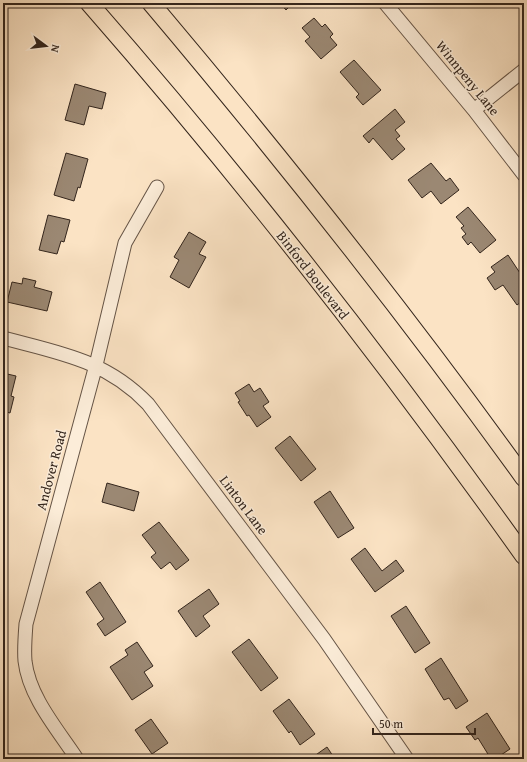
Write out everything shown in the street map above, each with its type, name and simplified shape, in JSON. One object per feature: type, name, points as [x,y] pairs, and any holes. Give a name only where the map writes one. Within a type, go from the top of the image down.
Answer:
[{"type":"main road","name":"Binford Boulevard","points":[[89,3],[218,157],[338,306],[462,470],[524,556]]},
{"type":"main road","points":[[151,3],[319,207],[443,367],[524,478]]},
{"type":"street","name":"Winnpeny Lane","points":[[385,3],[474,110],[524,175]]},
{"type":"street","points":[[474,110],[524,70]]},
{"type":"street","name":"Andover Road","points":[[77,759],[32,687],[25,662],[24,644],[26,624],[96,365],[125,243],[158,187]]},
{"type":"street","name":"Linton Lane","points":[[3,338],[77,358],[96,365],[123,382],[148,404],[324,639],[407,759]]},
{"type":"building","points":[[280,3],[293,3],[286,10]]},
{"type":"building","points":[[432,3],[440,3],[435,7]]},
{"type":"building","points":[[314,18],[322,27],[325,24],[333,34],[330,37],[337,45],[321,59],[305,41],[310,37],[302,28]]},
{"type":"building","points":[[354,60],[381,90],[363,105],[356,97],[359,94],[340,72]]},
{"type":"building","points":[[75,84],[106,93],[102,109],[89,106],[84,125],[65,120]]},
{"type":"building","points":[[395,109],[405,122],[395,130],[400,136],[396,139],[405,149],[392,160],[373,138],[369,143],[363,136]]},
{"type":"building","points":[[66,153],[88,159],[80,188],[78,187],[74,201],[54,195]]},
{"type":"building","points":[[431,163],[446,181],[450,178],[459,190],[441,204],[431,191],[422,198],[408,180]]},
{"type":"building","points":[[468,207],[496,240],[480,253],[471,242],[468,245],[462,237],[466,234],[461,228],[464,226],[456,217]]},
{"type":"building","points":[[48,215],[70,220],[64,242],[61,241],[57,254],[39,250]]},
{"type":"building","points":[[189,232],[206,242],[199,254],[206,257],[189,288],[170,277],[179,260],[174,257]]},
{"type":"building","points":[[508,255],[524,279],[524,300],[517,305],[503,285],[495,290],[487,278],[495,272],[491,267]]},
{"type":"building","points":[[23,278],[36,281],[34,287],[52,292],[47,311],[7,302],[12,282],[22,284]]},
{"type":"building","points":[[3,373],[16,376],[11,396],[14,397],[10,413],[3,411]]},
{"type":"building","points":[[249,384],[254,392],[260,388],[269,402],[263,406],[271,417],[257,427],[249,415],[247,416],[238,402],[240,401],[235,393]]},
{"type":"building","points":[[3,430],[7,431],[3,446]]},
{"type":"building","points":[[290,436],[316,469],[301,481],[275,448]]},
{"type":"building","points":[[107,483],[139,492],[134,511],[102,502]]},
{"type":"building","points":[[330,491],[354,528],[338,538],[314,502]]},
{"type":"building","points":[[159,522],[189,560],[176,570],[170,562],[161,569],[151,557],[156,553],[142,535]]},
{"type":"building","points":[[365,548],[382,571],[396,560],[404,571],[375,592],[351,559]]},
{"type":"building","points":[[100,582],[126,622],[105,636],[97,624],[104,619],[86,592]]},
{"type":"building","points":[[209,589],[219,604],[203,616],[210,626],[196,637],[178,611]]},
{"type":"building","points":[[406,606],[430,643],[415,653],[391,616]]},
{"type":"building","points":[[249,639],[278,678],[261,691],[232,652]]},
{"type":"building","points":[[137,642],[153,666],[144,672],[153,686],[132,700],[110,667],[128,655],[125,650]]},
{"type":"building","points":[[441,658],[468,701],[456,709],[449,698],[444,700],[425,669]]},
{"type":"building","points":[[289,699],[315,734],[300,745],[291,731],[289,733],[273,711]]},
{"type":"building","points":[[487,713],[510,749],[495,759],[491,759],[478,738],[475,740],[466,727]]},
{"type":"building","points":[[151,719],[168,743],[152,754],[135,730]]},
{"type":"building","points":[[327,747],[335,759],[310,759]]}]
